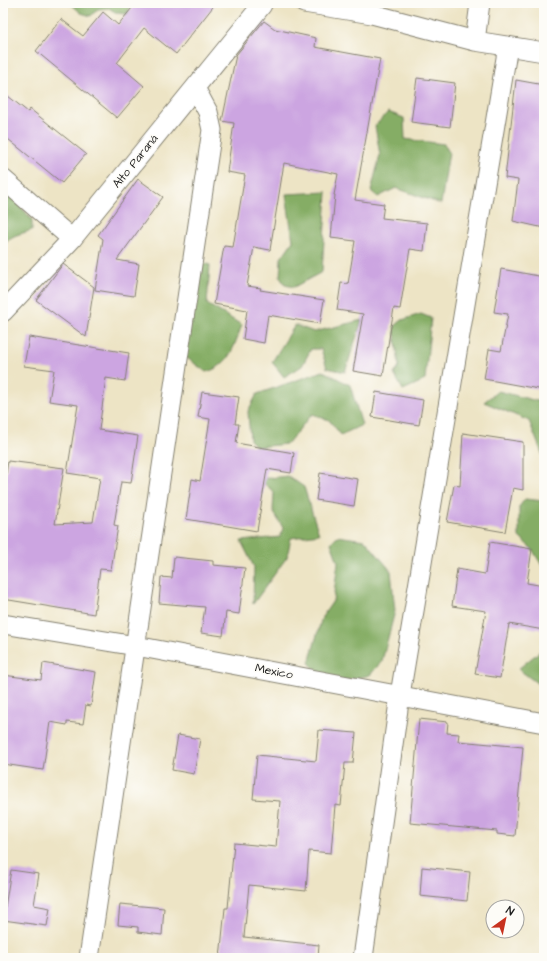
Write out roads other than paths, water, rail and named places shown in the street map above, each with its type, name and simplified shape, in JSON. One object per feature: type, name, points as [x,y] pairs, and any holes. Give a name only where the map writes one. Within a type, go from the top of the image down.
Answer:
[{"type":"street","points":[[304,3],[372,14],[475,41],[544,52]]},
{"type":"street","points":[[475,41],[480,3]]},
{"type":"street","name":"Alto Paraná","points":[[3,312],[72,239],[194,88],[265,4]]},
{"type":"street","points":[[363,958],[400,695],[508,46]]},
{"type":"street","points":[[89,958],[212,130],[208,112],[194,88]]},
{"type":"street","points":[[3,179],[72,239]]},
{"type":"street","name":"Mexico","points":[[3,624],[136,646],[544,723]]}]
